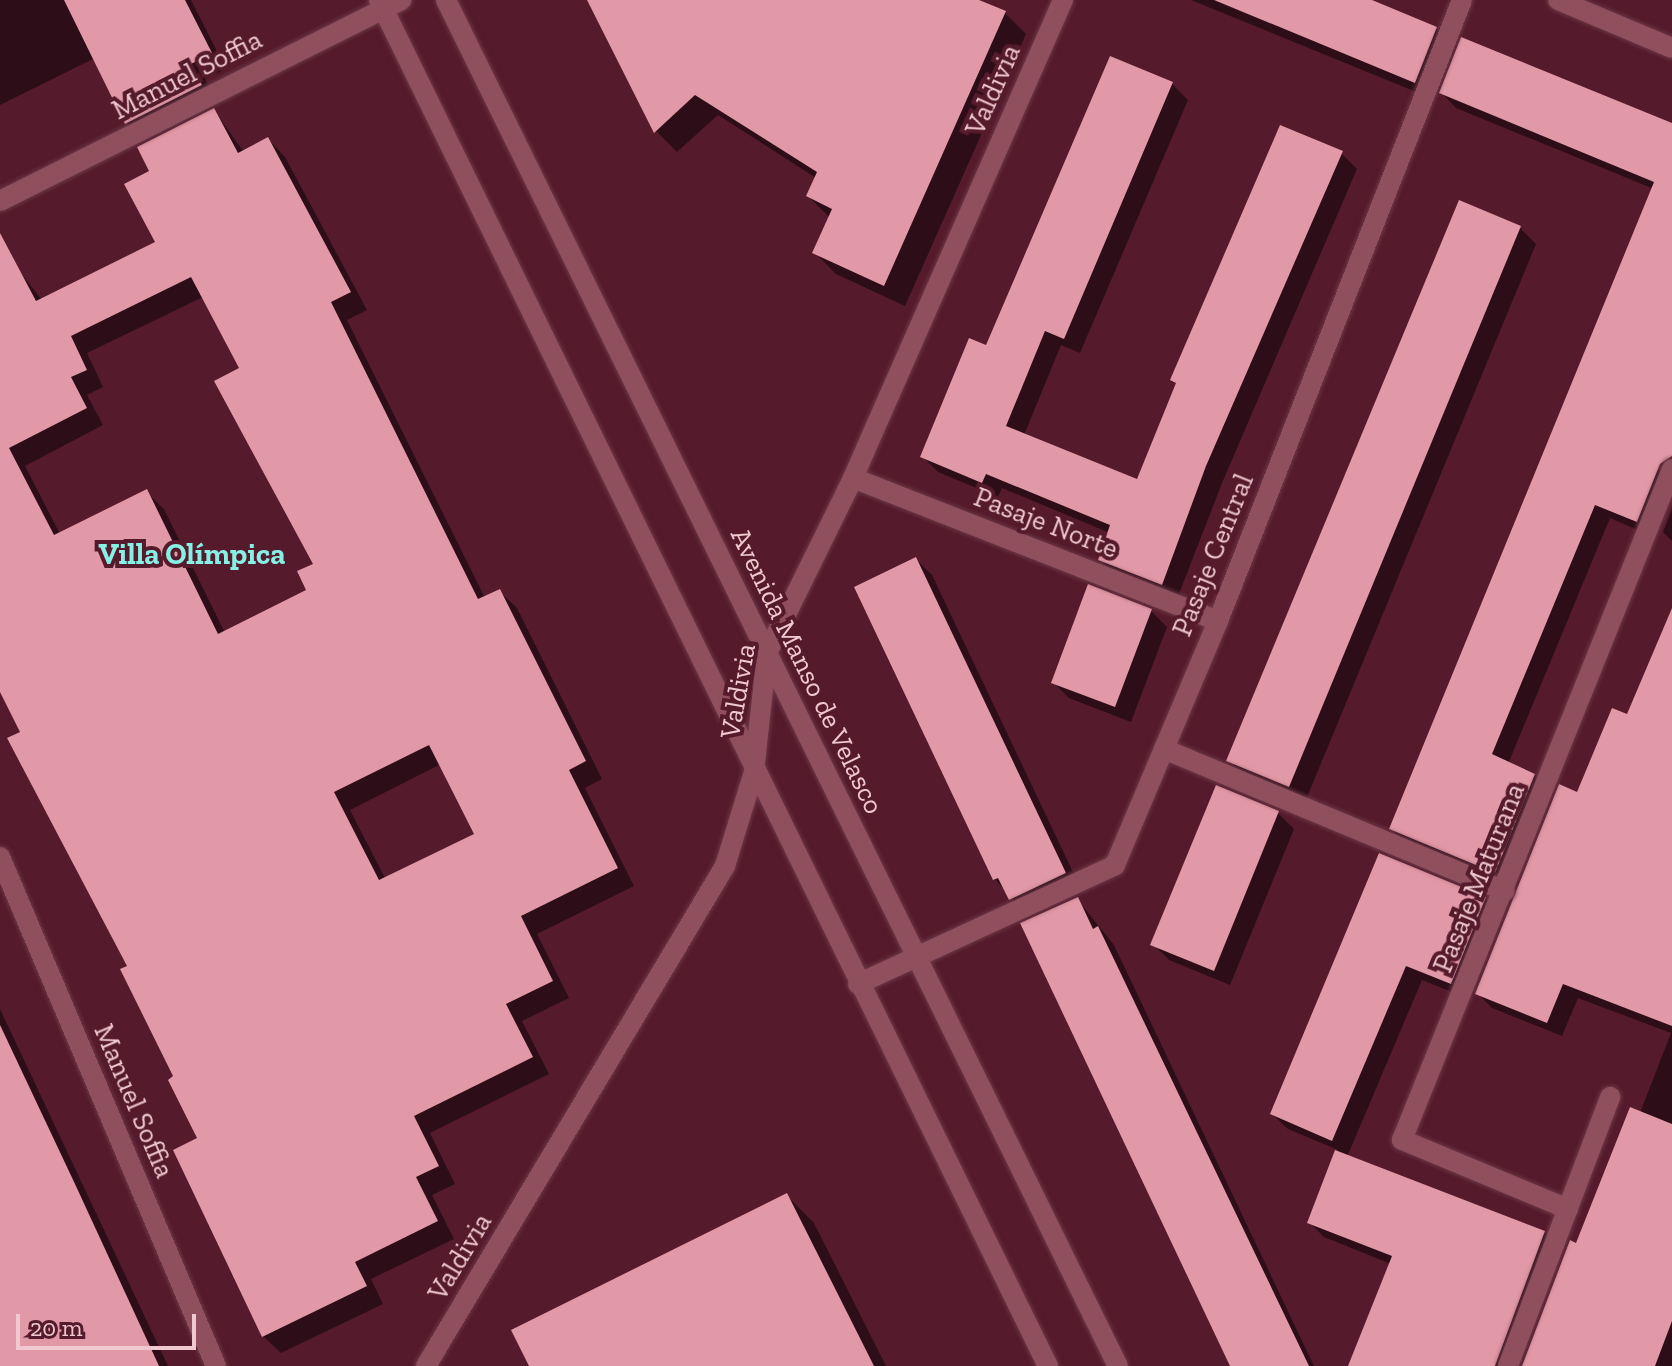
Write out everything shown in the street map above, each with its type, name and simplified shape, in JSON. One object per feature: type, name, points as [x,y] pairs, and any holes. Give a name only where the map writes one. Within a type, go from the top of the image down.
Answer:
[{"type":"street","name":"Avenida Manso de Velasco","points":[[446,0],[1118,1366]]},
{"type":"street","name":"Valdivia","points":[[426,1366],[725,866],[754,772],[767,653],[853,478],[1063,0]]},
{"type":"street","name":"Pasaje Central","points":[[858,984],[918,960],[1115,865],[1218,621],[1462,0]]},
{"type":"street","points":[[1558,0],[1672,48]]},
{"type":"street","points":[[388,3],[754,772],[1048,1366]]},
{"type":"street","name":"Manuel Soffia","points":[[0,201],[388,3]]},
{"type":"street","name":"Pasaje Maturana","points":[[1568,1209],[1402,1140],[1505,891],[1672,469]]},
{"type":"street","name":"Pasaje Norte","points":[[853,478],[1218,621]]},
{"type":"street","points":[[1164,749],[1505,891]]},
{"type":"street","name":"Manuel Soffia","points":[[0,857],[216,1366]]},
{"type":"street","points":[[1508,1366],[1610,1097]]},
{"type":"building","points":[[64,0],[185,0],[212,53],[191,64],[202,85],[125,124]]},
{"type":"building","points":[[587,0],[979,0],[1006,11],[884,286],[812,253],[832,209],[806,196],[817,172],[695,95],[654,133]]},
{"type":"building","points":[[1214,0],[1372,0],[1437,27],[1415,83]]},
{"type":"building","points":[[1461,37],[1672,123],[1672,456],[1660,464],[1637,522],[1595,505],[1492,754],[1535,774],[1495,873],[1389,829],[1654,182],[1439,93]]},
{"type":"building","points":[[1110,56],[1173,82],[1064,339],[1045,331],[1006,426],[1137,479],[1176,383],[1170,380],[1280,125],[1343,151],[1206,466],[1162,585],[1098,560],[1110,525],[986,474],[982,483],[920,457],[969,338],[986,345]]},
{"type":"building","points":[[214,108],[238,153],[268,137],[351,292],[331,302],[478,599],[500,589],[586,761],[569,770],[618,868],[521,916],[553,981],[506,1004],[533,1057],[414,1116],[439,1166],[416,1177],[438,1221],[355,1262],[367,1286],[262,1337],[173,1150],[197,1138],[168,1080],[173,1076],[120,969],[127,966],[7,738],[20,732],[0,692],[0,233],[36,301],[155,242],[124,184],[149,171],[137,147]],"holes":[[[191,277],[239,368],[214,381],[313,564],[297,571],[306,590],[218,634],[147,489],[54,535],[9,448],[87,408],[71,377],[87,370],[71,336]],[[429,745],[474,834],[379,880],[334,792]]]},
{"type":"building","points":[[1459,200],[1521,226],[1289,787],[1226,761]]},
{"type":"building","points":[[916,557],[1066,873],[1009,900],[998,878],[993,880],[854,587]]},
{"type":"building","points":[[1088,584],[1152,609],[1115,707],[1051,683]]},
{"type":"building","points":[[1672,608],[1672,1026],[1563,984],[1547,1023],[1475,994],[1559,784],[1577,792],[1612,708],[1627,714]]},
{"type":"building","points":[[1216,785],[1279,811],[1214,971],[1150,945]]},
{"type":"building","points":[[1379,853],[1486,897],[1451,984],[1406,966],[1332,1141],[1270,1114]]},
{"type":"building","points":[[1078,897],[1093,929],[1098,926],[1309,1366],[1230,1366],[1020,923]]},
{"type":"building","points":[[0,1025],[75,1184],[159,1366],[0,1366]]},
{"type":"building","points":[[1630,1107],[1672,1124],[1672,1321],[1655,1366],[1522,1366],[1570,1240],[1576,1243]]},
{"type":"building","points":[[1335,1150],[1545,1231],[1495,1366],[1348,1366],[1392,1256],[1307,1223]]},
{"type":"building","points":[[787,1193],[874,1366],[529,1366],[511,1330]]},
{"type":"district","name":"Villa Olímpica","points":[[192,554]]}]
